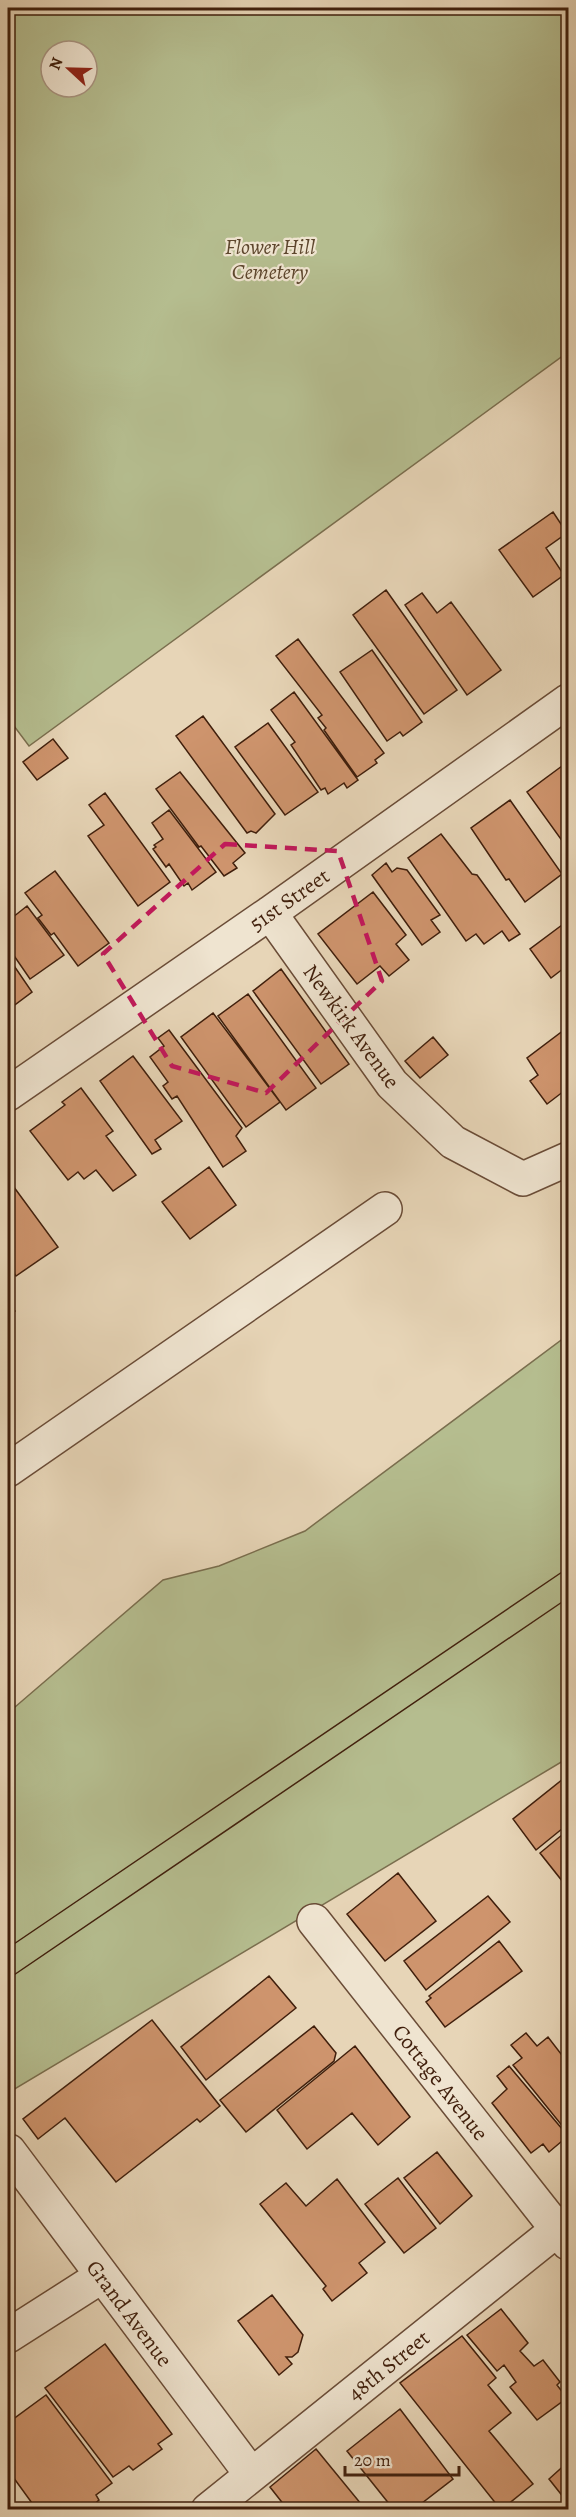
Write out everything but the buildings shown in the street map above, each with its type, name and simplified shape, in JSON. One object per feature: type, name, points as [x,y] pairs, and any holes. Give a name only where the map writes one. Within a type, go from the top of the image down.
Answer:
[{"type":"street","name":"51st Street","points":[[9,1089],[270,913],[568,703]]},
{"type":"street","name":"Newkirk Avenue","points":[[270,913],[392,1084],[453,1142],[523,1179],[568,1159]]},
{"type":"street","points":[[8,1470],[385,1209]]},
{"type":"street","name":"Cottage Avenue","points":[[314,1921],[565,2231]]},
{"type":"street","name":"Grand Avenue","points":[[9,2151],[250,2474]]},
{"type":"street","name":"48th Street","points":[[221,2505],[250,2474],[565,2231]]},
{"type":"street","points":[[8,2336],[102,2276]]},
{"type":"highlighted area","points":[[225,844],[338,851],[382,981],[266,1093],[172,1066],[103,954]]},
{"type":"green space","name":"Flower Hill Cemetery","points":[[8,8],[568,8],[568,352],[29,746],[8,718]]},
{"type":"green space","points":[[568,1335],[568,1758],[8,2093],[8,1713],[163,1580],[219,1566],[305,1531]]},
{"type":"tram line","points":[[8,1948],[568,1568]]},
{"type":"tram line","points":[[8,1979],[568,1598]]}]
